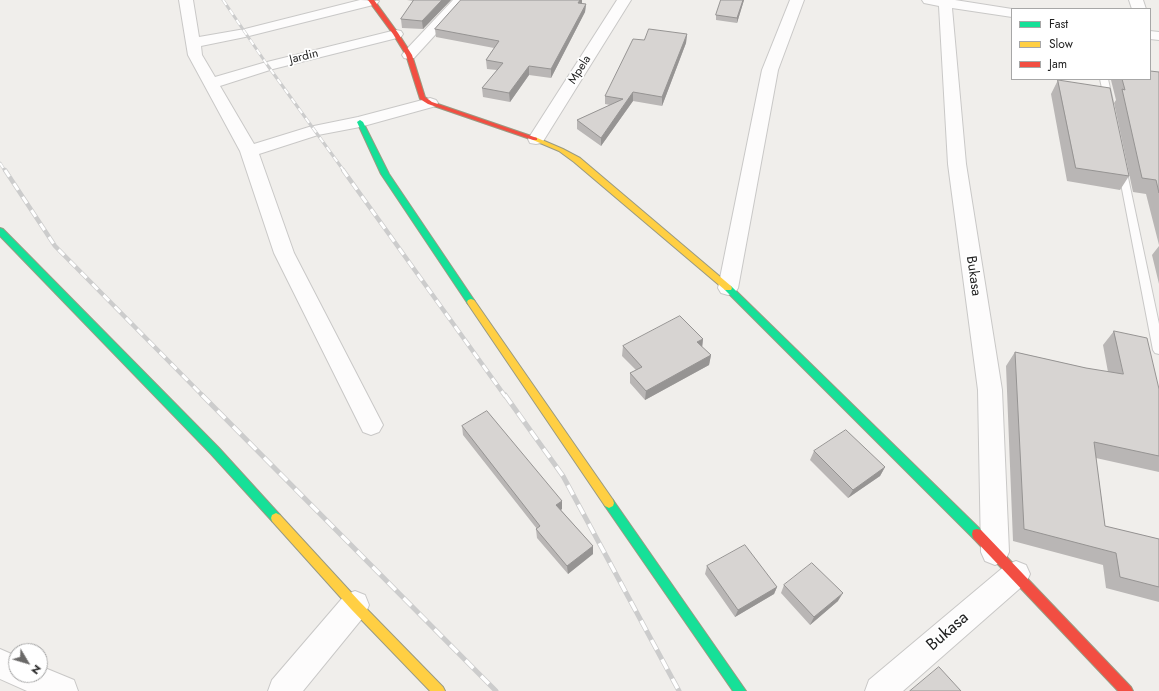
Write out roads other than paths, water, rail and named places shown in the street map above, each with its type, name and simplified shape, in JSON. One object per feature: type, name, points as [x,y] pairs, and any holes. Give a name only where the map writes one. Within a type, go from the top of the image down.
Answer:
[{"type":"street","points":[[186,0],[195,55],[249,151],[284,253],[371,425]]},
{"type":"street","points":[[193,43],[245,33],[372,0],[409,55],[422,98],[430,103],[536,139],[561,150],[577,160],[728,288],[995,552],[1127,691]]},
{"type":"street","points":[[409,55],[460,0]]},
{"type":"street","name":"Mpela","points":[[536,139],[624,0]]},
{"type":"street","points":[[728,288],[770,70],[797,0]]},
{"type":"street","points":[[939,1],[1011,13]]},
{"type":"street","name":"Bukasa","points":[[939,1],[957,164],[990,390],[995,552]]},
{"type":"street","name":"Jardin","points":[[212,83],[268,66],[396,34]]},
{"type":"street","points":[[249,151],[315,131],[360,122],[430,103]]},
{"type":"street","points":[[360,122],[385,174],[512,363],[740,691]]},
{"type":"street","points":[[0,231],[215,451],[355,605],[439,691]]},
{"type":"street","name":"Bukasa","points":[[880,691],[1016,574]]},
{"type":"street","points":[[283,691],[355,605]]},
{"type":"street","points":[[44,683],[63,691]]},
{"type":"lane","points":[[1104,80],[1110,110]]},
{"type":"lane","points":[[1120,156],[1159,350]]},
{"type":"railway","points":[[223,0],[268,66],[344,171]]},
{"type":"railway","points":[[0,163],[5,171]]},
{"type":"railway","points":[[5,170],[55,246],[203,396]]},
{"type":"railway","points":[[343,170],[505,396]]},
{"type":"railway","points":[[202,395],[496,691]]},
{"type":"railway","points":[[505,395],[563,476],[679,691]]}]
